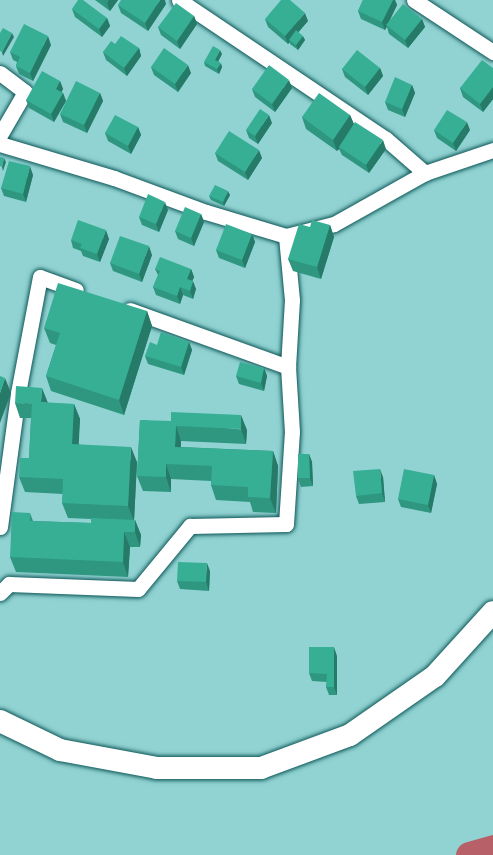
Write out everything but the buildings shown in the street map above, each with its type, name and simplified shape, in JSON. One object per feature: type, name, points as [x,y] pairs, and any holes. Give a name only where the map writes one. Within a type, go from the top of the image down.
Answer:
[{"type":"street","points":[[179,0],[387,139],[425,173]]},
{"type":"street","points":[[414,0],[493,52]]},
{"type":"street","points":[[0,73],[25,92],[0,135]]},
{"type":"street","points":[[0,144],[94,171],[206,212],[286,236],[334,224],[425,173],[493,150]]},
{"type":"street","points":[[0,593],[9,584],[138,589],[190,526],[286,524],[292,432],[288,367],[292,300],[286,236]]},
{"type":"street","points":[[0,527],[18,393],[40,277],[96,297]]},
{"type":"street","points":[[119,306],[288,367]]},
{"type":"street","points":[[0,721],[60,750],[157,768],[261,768],[350,735],[435,676],[493,612]]},
{"type":"waterway","points":[[469,855],[493,848]]}]
